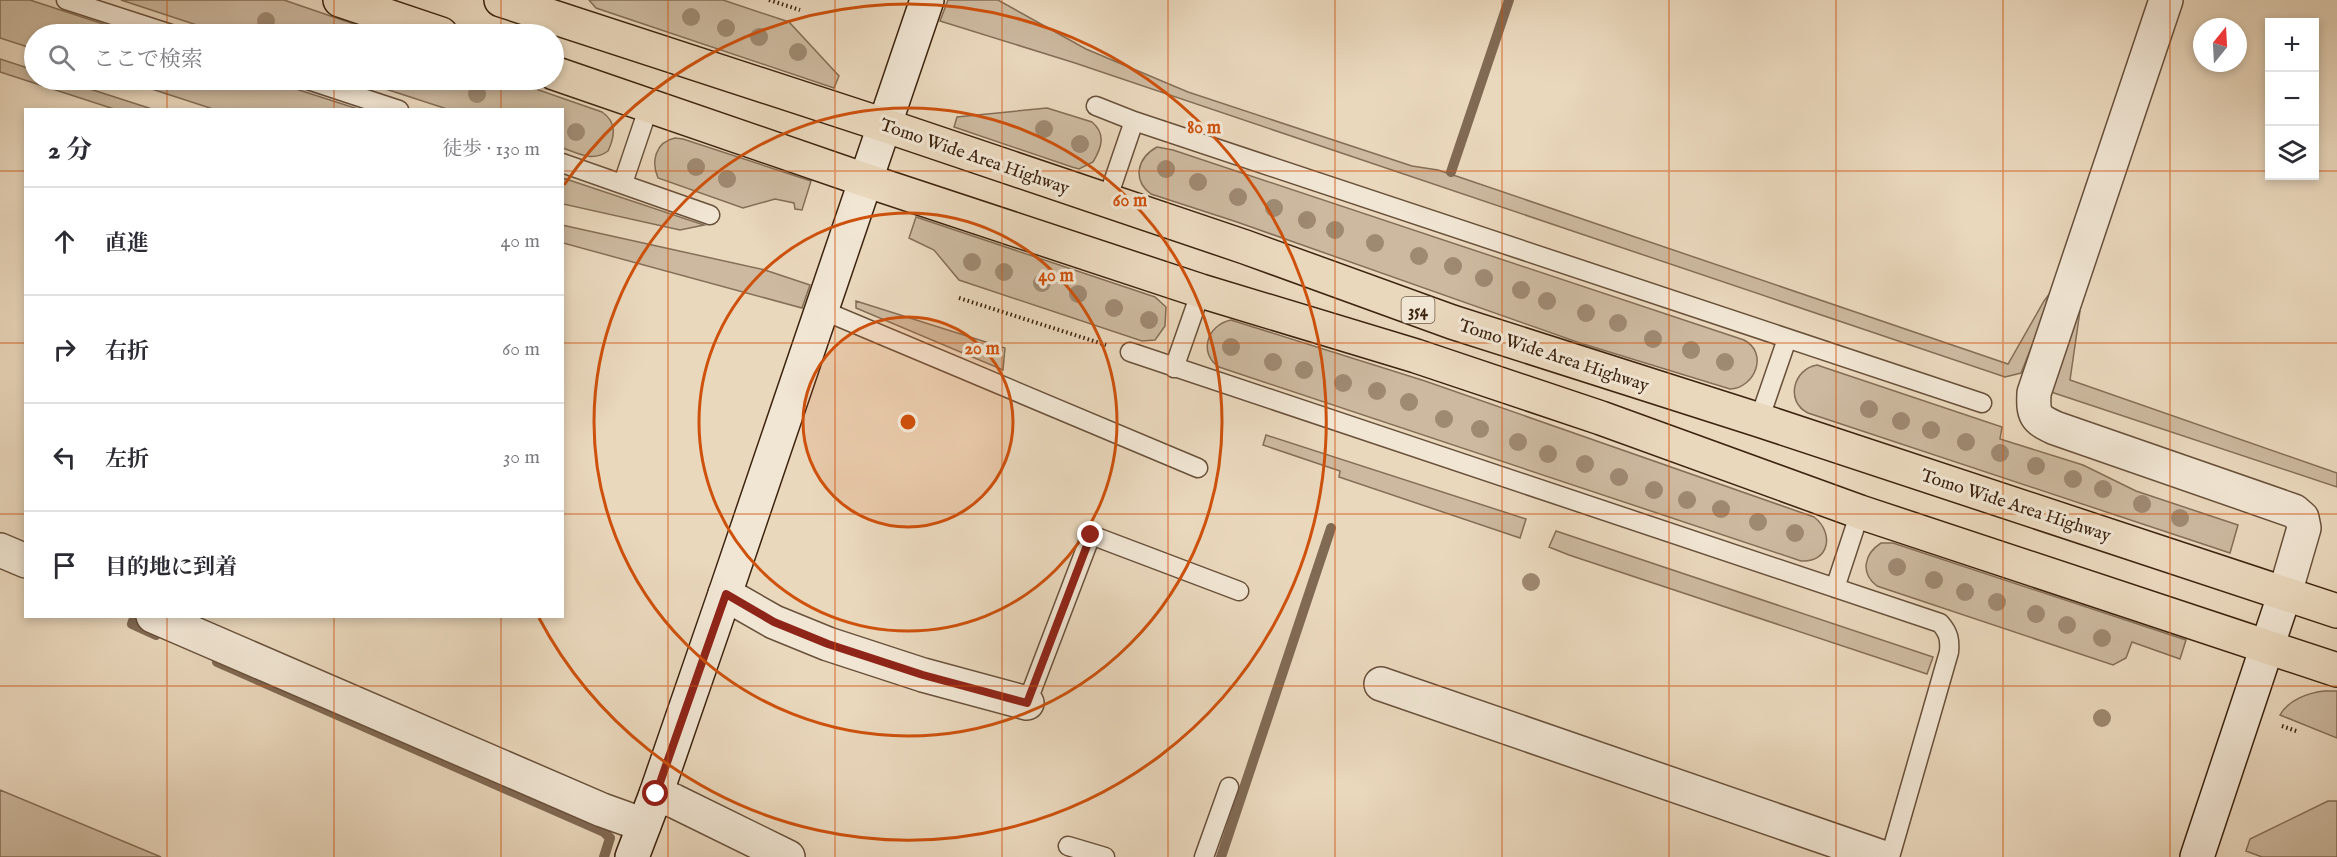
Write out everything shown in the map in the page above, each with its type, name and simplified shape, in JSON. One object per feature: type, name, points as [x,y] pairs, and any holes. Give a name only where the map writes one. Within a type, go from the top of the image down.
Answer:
[{"type":"highway","points":[[340,0],[411,24]]},
{"type":"highway","name":"Tomo Wide Area Highway","points":[[501,0],[558,8],[884,125],[1245,247],[1452,322],[1759,420],[2337,611]]},
{"type":"highway","points":[[564,76],[865,180],[1201,291],[1416,356],[1580,411],[1860,512],[2337,670]]},
{"type":"street","points":[[632,857],[726,594],[927,0]]},
{"type":"street","points":[[2166,0],[2034,393],[2033,410],[2041,422],[2055,428],[2294,511],[2302,518],[2304,528],[2285,593],[2197,857]]},
{"type":"street","points":[[0,550],[24,560]]},
{"type":"street","points":[[726,594],[774,622],[828,644],[923,675],[1027,703]]},
{"type":"street","points":[[158,618],[602,810],[644,825]]},
{"type":"street","points":[[1382,684],[1882,857]]},
{"type":"street","points":[[656,794],[789,857]]},
{"type":"lane","points":[[66,0],[140,24]]},
{"type":"lane","points":[[338,90],[393,108]]},
{"type":"lane","points":[[623,183],[649,106]]},
{"type":"lane","points":[[1096,106],[1134,121],[1982,403]]},
{"type":"lane","points":[[1107,200],[1134,121]]},
{"type":"lane","points":[[564,164],[710,215]]},
{"type":"lane","points":[[1174,368],[1201,291]]},
{"type":"lane","points":[[822,309],[1198,468]]},
{"type":"lane","points":[[1759,420],[1787,339]]},
{"type":"lane","points":[[1130,352],[1940,623],[1947,630],[1950,641],[1946,663],[1890,857]]},
{"type":"lane","points":[[1835,588],[1860,512]]},
{"type":"lane","points":[[1027,703],[1091,535],[1239,591]]},
{"type":"lane","points":[[1204,857],[1228,787]]},
{"type":"lane","points":[[1068,846],[1105,857]]},
{"type":"path","points":[[769,0],[800,10]]},
{"type":"path","points":[[959,298],[1130,352]]},
{"type":"path","points":[[2282,726],[2299,732]]},
{"type":"shaded area","points":[[0,0],[30,0],[103,24],[24,24],[24,46],[0,38]]},
{"type":"shaded area","points":[[121,0],[284,0],[354,24],[194,24]]},
{"type":"shaded area","points":[[589,0],[723,0],[789,22],[839,76],[834,88],[596,8]]},
{"type":"shaded area","points":[[948,0],[998,0],[1086,49],[1188,92],[1412,166],[1438,170],[2008,364],[2044,301],[2057,284],[2021,373],[2005,377],[1075,63],[940,21]]},
{"type":"shaded area","points":[[0,59],[24,67],[24,80],[0,72]]},
{"type":"shaded area","points":[[55,90],[93,90],[149,108],[111,108]]},
{"type":"shaded area","points":[[155,90],[299,90],[355,108],[210,108]]},
{"type":"shaded area","points":[[389,90],[539,90],[602,112],[612,125],[612,140],[608,151],[597,156],[586,156],[564,148],[564,108],[444,108]]},
{"type":"shaded area","points":[[1047,108],[1092,122],[1101,136],[1099,151],[1093,162],[1079,169],[954,127],[957,117]]},
{"type":"shaded area","points":[[675,138],[811,181],[802,210],[795,209],[794,203],[775,199],[743,208],[658,178],[655,166],[656,154],[663,144]]},
{"type":"shaded area","points":[[1157,147],[1173,150],[1744,340],[1752,346],[1756,353],[1756,369],[1746,383],[1730,389],[1580,343],[1151,194],[1141,182],[1139,169],[1145,157]]},
{"type":"shaded area","points":[[564,178],[704,225],[680,230],[564,204]]},
{"type":"shaded area","points":[[916,217],[1155,297],[1166,307],[1165,326],[1155,340],[1142,341],[959,280],[934,250],[909,238]]},
{"type":"shaded area","points":[[564,225],[765,270],[810,285],[802,308],[564,243]]},
{"type":"shaded area","points":[[856,301],[1005,348],[1003,370],[856,308]]},
{"type":"shaded area","points":[[2080,311],[2070,380],[2337,473],[2337,487],[2048,391],[2066,333]]},
{"type":"shaded area","points":[[1231,320],[1425,381],[1814,517],[1825,531],[1826,546],[1818,557],[1801,561],[1219,367],[1209,354],[1208,340],[1216,327]]},
{"type":"shaded area","points":[[1817,365],[2002,427],[2000,439],[2083,465],[2136,491],[2238,525],[2230,553],[1808,413],[1796,401],[1795,386],[1802,373]]},
{"type":"shaded area","points":[[1266,435],[1526,519],[1520,538],[1339,477],[1340,471],[1263,445]]},
{"type":"shaded area","points":[[1556,531],[1933,657],[1927,674],[1569,555],[1549,547]]},
{"type":"shaded area","points":[[1881,543],[1893,543],[2186,640],[2180,659],[2132,642],[2126,658],[2113,665],[1877,586],[1868,575],[1866,564],[1875,547]]},
{"type":"shaded area","points":[[2324,691],[2337,691],[2337,738],[2280,715],[2288,705],[2299,698]]},
{"type":"shaded area","points":[[0,790],[161,857],[0,857]]},
{"type":"shaded area","points":[[2328,801],[2337,801],[2337,857],[2262,857],[2246,851],[2250,839]]},
{"type":"waterway","points":[[1451,172],[1509,0]]},
{"type":"waterway","points":[[1221,857],[1331,528]]},
{"type":"waterway","points":[[133,621],[132,624],[156,635]]},
{"type":"waterway","points":[[217,662],[604,832],[610,838],[604,857]]},
{"type":"route","points":[[656,794],[726,594],[774,622],[828,644],[923,675],[1027,703],[1091,535]]}]
